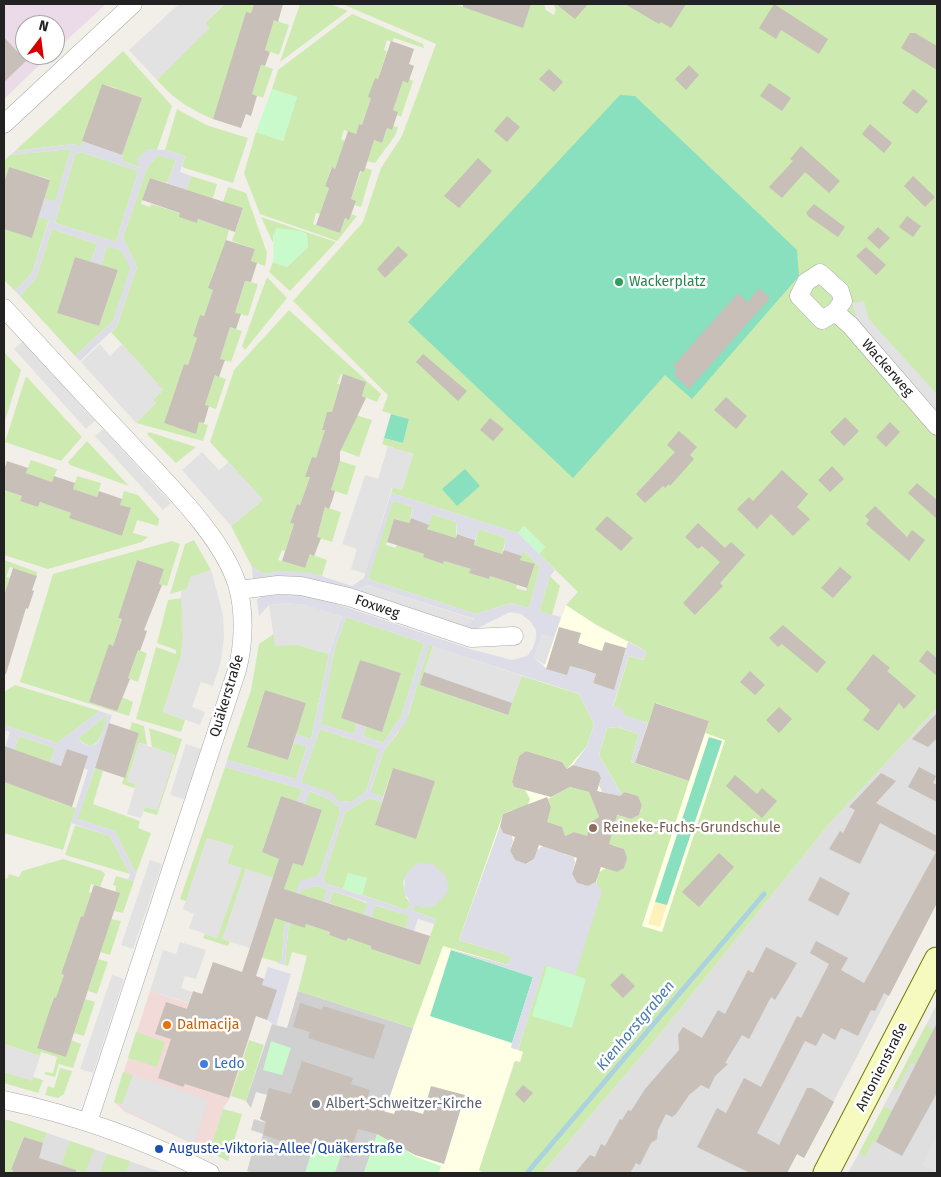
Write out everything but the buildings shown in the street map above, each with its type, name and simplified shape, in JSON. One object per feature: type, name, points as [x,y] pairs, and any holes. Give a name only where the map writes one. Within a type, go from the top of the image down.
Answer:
[{"type":"main road","name":"Antonienstraße","points":[[826,1173],[937,960]]},
{"type":"street","points":[[4,124],[133,4]]},
{"type":"street","name":"Quäkerstraße","points":[[4,308],[164,480],[209,533],[229,566],[239,590],[242,626],[237,670],[88,1122]]},
{"type":"street","name":"Wackerweg","points":[[836,312],[850,325],[937,426]]},
{"type":"street","name":"Foxweg","points":[[239,590],[278,585],[301,586],[349,598],[471,638],[514,636]]},
{"type":"street","points":[[4,1100],[88,1122],[159,1149],[210,1173]]},
{"type":"shaded area","points":[[4,4],[106,4],[65,42],[65,15],[15,15],[15,65],[40,65],[4,99]]},
{"type":"shaded area","points":[[179,4],[224,4],[205,23],[210,28],[157,80],[129,50]]},
{"type":"shaded area","points":[[82,141],[122,155],[123,161],[141,168],[136,160],[147,149],[165,150],[185,156],[180,172],[191,176],[186,190],[167,183],[176,161],[158,155],[147,168],[123,238],[137,267],[117,326],[80,361],[75,356],[113,321],[130,268],[122,251],[107,246],[101,265],[91,262],[97,244],[52,229],[36,278],[20,296],[15,291],[32,273],[49,220],[38,217],[44,199],[55,201],[71,149],[10,155],[15,151],[73,144],[81,147]],"holes":[[[81,152],[138,171],[116,242],[55,223],[75,154]]]},
{"type":"shaded area","points":[[864,301],[868,317],[874,325],[937,394],[937,414],[859,326],[852,303]]},
{"type":"shaded area","points":[[23,341],[95,421],[86,429],[14,349]]},
{"type":"shaded area","points":[[100,344],[110,356],[122,344],[163,390],[153,400],[156,403],[136,423],[81,362]]},
{"type":"shaded area","points":[[103,429],[171,503],[163,510],[95,436]]},
{"type":"shaded area","points":[[388,446],[413,454],[402,490],[392,487],[366,574],[351,569],[357,549],[342,544],[365,475],[378,479]]},
{"type":"shaded area","points":[[202,452],[219,470],[229,462],[263,500],[231,526],[182,470]]},
{"type":"shaded area","points":[[391,493],[518,533],[555,570],[550,576],[539,611],[561,617],[554,638],[542,634],[534,658],[547,669],[570,666],[596,674],[593,683],[614,689],[628,642],[646,651],[643,660],[629,656],[613,706],[624,710],[623,715],[648,723],[635,763],[631,762],[639,734],[617,727],[607,728],[599,755],[622,795],[615,799],[611,794],[602,792],[599,785],[601,778],[587,769],[573,765],[587,746],[594,724],[579,694],[429,645],[406,722],[384,750],[370,791],[383,797],[382,802],[369,798],[345,812],[323,879],[327,884],[407,910],[410,902],[404,892],[405,876],[411,868],[419,863],[433,864],[446,876],[448,887],[446,895],[434,906],[423,908],[415,905],[413,911],[436,919],[434,924],[418,919],[414,931],[406,928],[409,916],[376,905],[371,917],[364,915],[367,902],[333,891],[329,903],[323,902],[327,889],[316,886],[301,891],[288,930],[285,965],[277,963],[282,959],[284,929],[300,881],[319,875],[340,814],[339,807],[327,798],[310,791],[304,807],[296,804],[302,789],[225,767],[227,760],[296,779],[307,747],[294,743],[296,734],[311,739],[329,654],[342,616],[305,605],[287,603],[269,605],[259,616],[257,599],[263,596],[290,594],[316,597],[470,649],[512,660],[527,656],[533,648],[536,638],[536,630],[530,621],[521,614],[510,612],[472,631],[461,628],[475,619],[367,585],[352,593],[253,582],[252,567],[264,574],[282,571],[312,573],[352,586],[364,578]],"holes":[[[393,501],[413,507],[411,518],[429,525],[432,514],[456,522],[457,534],[475,540],[479,529],[506,538],[504,550],[522,556],[523,550],[540,567],[529,608],[511,603],[476,614],[368,579]],[[346,617],[424,643],[401,717],[383,743],[363,736],[367,723],[358,720],[354,734],[321,724],[334,651]],[[320,729],[378,748],[378,754],[366,791],[352,802],[339,801],[332,793],[301,782]]]},
{"type":"shaded area","points":[[211,570],[223,615],[224,637],[221,661],[213,686],[201,682],[192,707],[205,712],[200,725],[163,712],[181,656],[183,639],[181,591],[187,589],[190,577]]},
{"type":"shaded area","points":[[367,585],[476,620],[461,628],[352,593]]},
{"type":"shaded area","points":[[287,603],[305,605],[342,615],[329,654],[297,645],[275,646],[269,605]]},
{"type":"shaded area","name":"Reineke-Fuchs-Grundschule","points":[[566,605],[597,626],[646,651],[737,723],[668,934],[520,1062],[514,1062],[479,1170],[483,1173],[257,1173],[312,1151],[443,946]]},
{"type":"shaded area","points":[[542,634],[554,638],[545,665],[534,658]]},
{"type":"shaded area","points":[[433,646],[522,676],[512,703],[424,672]]},
{"type":"shaded area","points":[[937,708],[937,903],[804,1158],[797,1154],[787,1173],[542,1173],[664,1029],[829,824]]},
{"type":"shaded area","points":[[100,711],[112,715],[78,819],[115,831],[136,874],[134,881],[128,880],[130,874],[110,836],[71,823],[88,770],[84,768],[88,756],[67,749],[61,766],[50,762],[55,748],[19,736],[14,750],[5,747],[10,732],[4,730],[4,725],[57,743]],"holes":[[[108,714],[100,739],[91,746],[84,744],[78,738]]]},
{"type":"shaded area","points":[[139,743],[175,755],[157,810],[145,807],[141,818],[127,814],[136,784],[127,781]]},
{"type":"shaded area","points":[[186,744],[201,749],[184,799],[170,795]]},
{"type":"shaded area","points":[[500,826],[503,833],[512,836],[513,841],[510,851],[515,860],[527,864],[534,859],[537,850],[543,846],[556,851],[562,845],[564,854],[574,857],[575,863],[572,874],[577,883],[588,886],[596,882],[602,891],[575,975],[545,965],[518,1050],[511,1048],[512,1043],[533,977],[442,947],[508,965],[510,956],[459,940]]},
{"type":"shaded area","points":[[207,838],[233,846],[227,863],[242,868],[217,938],[189,928],[194,914],[183,909]]},
{"type":"shaded area","points":[[150,860],[162,864],[133,949],[121,945]]},
{"type":"shaded area","points":[[246,869],[273,878],[250,948],[222,939]]},
{"type":"shaded area","points":[[180,942],[206,950],[196,979],[185,976],[181,988],[192,992],[189,1003],[150,991],[163,950],[176,954]]},
{"type":"shaded area","points":[[268,967],[291,974],[276,1026],[267,1020],[262,985]]},
{"type":"shaded area","points":[[112,975],[124,979],[93,1073],[80,1069]]},
{"type":"shaded area","points":[[150,991],[253,1024],[231,1096],[223,1109],[209,1152],[124,1111],[114,1102]]},
{"type":"shaded area","points":[[298,991],[413,1028],[364,1173],[253,1173],[247,1171],[253,1150],[258,1152],[263,1134],[251,1130],[254,1119],[266,1123],[260,1119],[268,1095],[256,1092],[251,1108],[246,1101],[272,1024],[287,1028]]},
{"type":"shaded area","points":[[937,1004],[937,1173],[848,1173],[867,1138]]},
{"type":"shaded area","points":[[4,1044],[40,1056],[32,1081],[4,1072]]},
{"type":"shaded area","points":[[133,1075],[208,1100],[194,1144],[121,1108]]},
{"type":"shaded area","points":[[4,1119],[47,1133],[164,1173],[4,1173]]},
{"type":"shaded area","points":[[937,1135],[937,1173],[922,1165]]},
{"type":"green space","points":[[225,4],[254,4],[251,13],[246,12],[229,71],[222,107],[217,106],[213,119],[182,103],[157,80],[209,28],[205,23]]},
{"type":"green space","points":[[300,4],[331,4],[348,11],[280,62]]},
{"type":"green space","points":[[342,4],[454,4],[492,16],[527,15],[531,4],[544,4],[546,10],[554,15],[556,10],[553,4],[937,4],[937,708],[829,824],[664,1029],[542,1173],[483,1173],[479,1170],[515,1061],[520,1062],[523,1052],[518,1050],[545,964],[575,974],[599,872],[606,868],[617,872],[623,867],[625,862],[624,849],[613,845],[606,850],[616,815],[631,819],[639,815],[642,805],[638,796],[625,792],[622,795],[599,755],[607,728],[617,727],[639,734],[631,762],[689,781],[642,926],[662,932],[725,740],[705,733],[709,721],[656,703],[648,723],[622,715],[613,707],[629,656],[643,660],[646,651],[597,625],[566,605],[578,592],[539,554],[545,547],[524,526],[518,533],[391,493],[393,487],[402,490],[413,454],[382,444],[384,438],[403,443],[409,419],[382,411],[388,395],[293,301],[363,222],[381,168],[402,136],[436,44]]},
{"type":"green space","points":[[352,14],[423,44],[424,48],[394,38],[392,42],[387,40],[384,50],[387,51],[378,79],[375,78],[362,125],[359,124],[356,134],[344,130],[341,139],[345,141],[335,169],[331,168],[325,186],[329,188],[320,214],[316,213],[313,224],[340,233],[345,218],[349,219],[351,214],[357,216],[337,241],[260,214],[244,173],[256,132],[283,141],[297,97],[272,89],[278,70]]},
{"type":"green space","points":[[274,20],[289,25],[279,55],[265,50]]},
{"type":"green space","points":[[123,51],[172,106],[157,150],[147,149],[142,168],[123,161],[122,155],[142,98],[115,92],[116,88],[102,84],[81,147],[73,144],[15,151]]},
{"type":"green space","points":[[261,65],[273,69],[263,98],[252,94]]},
{"type":"green space","points":[[409,79],[413,81],[401,117],[397,115],[398,112],[393,110],[403,81],[408,83]]},
{"type":"green space","points":[[272,89],[297,97],[283,141],[256,132]]},
{"type":"green space","name":"Wackerplatz","points":[[620,95],[635,96],[797,250],[799,276],[692,399],[665,375],[573,478],[408,322]]},
{"type":"green space","points":[[177,109],[206,125],[248,138],[233,183],[182,167],[185,156],[165,150]]},
{"type":"green space","points":[[393,126],[398,127],[395,136],[375,163],[367,161],[371,139],[382,143],[387,128],[392,130]]},
{"type":"green space","points":[[71,149],[55,202],[44,199],[50,179],[35,175],[34,178],[9,167],[4,183],[4,161],[10,155]]},
{"type":"green space","points":[[81,152],[138,171],[116,242],[55,223],[75,154]]},
{"type":"green space","points":[[158,155],[176,160],[167,183],[150,178],[141,204],[150,207],[151,204],[180,213],[197,223],[198,219],[229,230],[219,268],[215,267],[209,288],[213,290],[204,316],[200,315],[193,336],[197,338],[188,365],[184,364],[164,423],[195,433],[199,422],[208,425],[203,441],[136,423],[156,403],[153,400],[163,390],[111,332],[117,326],[137,267],[123,238],[147,168]]},
{"type":"green space","points":[[365,168],[372,170],[361,207],[354,205],[355,201],[351,199],[361,171],[364,172]]},
{"type":"green space","points":[[191,176],[217,184],[213,198],[186,190]]},
{"type":"green space","points":[[228,187],[246,193],[267,253],[265,266],[251,261],[255,249],[232,241],[243,209],[223,202]]},
{"type":"green space","points":[[38,217],[49,219],[32,273],[15,291],[4,280],[4,229]]},
{"type":"green space","points":[[261,217],[336,242],[290,291],[269,272],[273,262],[287,267],[308,247],[306,233],[273,235],[273,243]]},
{"type":"green space","points":[[276,228],[302,231],[307,236],[308,247],[287,267],[273,262]]},
{"type":"green space","points":[[52,229],[97,244],[91,262],[75,257],[57,313],[99,326],[118,270],[101,265],[107,246],[122,251],[131,268],[113,321],[75,356],[20,296],[36,278]]},
{"type":"green space","points":[[267,277],[287,298],[245,350],[242,346]]},
{"type":"green space","points":[[245,281],[258,284],[248,316],[235,313]]},
{"type":"green space","points":[[289,310],[381,394],[377,402],[362,396],[366,382],[341,374],[337,384],[340,384],[332,412],[327,412],[322,429],[325,430],[316,458],[306,477],[310,477],[300,505],[297,504],[290,523],[294,524],[285,551],[282,550],[278,560],[305,568],[310,554],[327,560],[322,576],[282,571],[264,574],[252,567],[231,526],[263,500],[210,442],[234,370]]},
{"type":"green space","points":[[230,327],[242,331],[231,362],[220,359]]},
{"type":"green space","points":[[4,352],[21,370],[4,424]]},
{"type":"green space","points":[[215,375],[226,379],[216,409],[205,405]]},
{"type":"green space","points":[[26,376],[82,437],[61,461],[5,442]]},
{"type":"green space","points":[[391,414],[409,419],[403,443],[384,438]]},
{"type":"green space","points":[[356,415],[372,420],[359,457],[341,450]]},
{"type":"green space","points":[[149,432],[196,447],[176,463],[147,434]]},
{"type":"green space","points":[[87,441],[129,486],[70,465],[68,462]]},
{"type":"green space","points":[[31,460],[57,469],[52,482],[26,473]]},
{"type":"green space","points":[[340,461],[356,466],[347,495],[331,490]]},
{"type":"green space","points":[[465,469],[480,486],[457,506],[442,489]]},
{"type":"green space","points":[[77,476],[101,483],[97,497],[73,489]]},
{"type":"green space","points":[[4,490],[22,496],[20,501],[38,507],[40,502],[71,513],[69,518],[122,536],[131,509],[120,505],[124,491],[138,495],[159,519],[158,526],[137,520],[133,533],[148,537],[142,542],[48,569],[4,555]]},
{"type":"green space","points":[[395,501],[413,507],[409,523],[394,519],[386,545],[396,548],[397,545],[424,554],[423,557],[443,564],[444,561],[471,569],[470,573],[489,579],[490,576],[517,585],[516,588],[526,591],[535,565],[520,560],[523,550],[540,567],[529,608],[511,603],[476,614],[368,579],[391,503]]},
{"type":"green space","points":[[325,507],[341,512],[332,542],[317,537]]},
{"type":"green space","points":[[432,514],[456,522],[456,538],[427,529]]},
{"type":"green space","points":[[523,526],[545,547],[539,554],[518,533]]},
{"type":"green space","points":[[479,529],[506,538],[502,554],[474,545]]},
{"type":"green space","points":[[194,540],[211,570],[191,577],[187,589],[170,594],[185,544]]},
{"type":"green space","points":[[172,541],[180,544],[167,586],[159,584],[164,569],[137,560],[118,618],[122,619],[113,646],[109,645],[89,702],[117,711],[122,697],[133,702],[129,716],[20,682],[53,574]]},
{"type":"green space","points":[[4,560],[37,572],[37,576],[10,567],[6,577],[10,578],[4,596]]},
{"type":"green space","points":[[550,576],[560,586],[552,615],[539,611]]},
{"type":"green space","points":[[182,598],[183,639],[181,656],[163,712],[185,720],[181,732],[136,719],[156,647],[176,654],[176,650],[157,643],[168,600]]},
{"type":"green space","points":[[346,617],[424,643],[401,717],[383,743],[363,736],[366,726],[382,731],[401,673],[385,668],[384,670],[361,660],[341,718],[357,723],[354,734],[320,724],[334,651]]},
{"type":"green space","points":[[275,633],[275,645],[297,645],[329,654],[311,739],[296,734],[306,703],[265,690],[247,746],[288,760],[294,743],[307,746],[296,779],[227,760],[251,690],[259,644]]},
{"type":"green space","points":[[429,644],[433,646],[420,685],[507,715],[522,676],[579,694],[594,724],[587,746],[567,769],[562,762],[526,751],[519,756],[512,782],[514,787],[525,790],[530,799],[527,808],[521,813],[512,810],[503,814],[459,940],[511,956],[508,965],[443,946],[413,1028],[298,991],[307,956],[292,952],[288,966],[285,965],[288,930],[301,890],[316,886],[327,889],[323,902],[306,896],[296,924],[305,928],[306,924],[330,932],[329,935],[346,941],[348,938],[371,946],[371,949],[420,965],[436,919],[413,911],[415,905],[411,868],[403,882],[406,898],[410,902],[407,910],[362,895],[367,878],[348,874],[343,889],[327,884],[323,879],[345,812],[369,798],[382,802],[375,825],[416,838],[434,781],[393,768],[383,797],[370,792],[384,750],[398,733],[409,713]]},
{"type":"green space","points":[[138,650],[147,653],[138,682],[128,678]]},
{"type":"green space","points":[[15,685],[100,711],[57,743],[4,725],[4,692]]},
{"type":"green space","points":[[108,714],[102,732],[95,744],[91,746],[85,744],[78,738]]},
{"type":"green space","points":[[132,722],[144,726],[147,745],[139,743],[127,781],[136,784],[134,788],[122,784],[139,733],[130,730]]},
{"type":"green space","points":[[149,728],[182,739],[157,815],[143,811],[145,807],[157,810],[175,755],[152,747]]},
{"type":"green space","points":[[320,729],[378,748],[378,754],[366,791],[352,802],[339,801],[301,782]]},
{"type":"green space","points":[[19,736],[55,748],[50,762],[14,750]]},
{"type":"green space","points":[[709,737],[722,741],[667,905],[655,902]]},
{"type":"green space","points":[[225,767],[302,789],[297,802],[281,796],[262,852],[303,866],[322,810],[305,804],[309,791],[327,798],[339,807],[340,814],[319,875],[300,882],[284,929],[282,959],[280,963],[248,953],[263,952],[286,883],[246,869],[223,939],[230,942],[228,946],[203,938],[205,934],[217,938],[241,869],[227,863],[233,846],[207,838],[186,901],[180,899]]},
{"type":"green space","points":[[95,768],[103,771],[93,804],[140,821],[138,828],[151,833],[136,874],[115,831],[77,819]]},
{"type":"green space","points":[[4,782],[39,794],[53,794],[51,800],[76,808],[63,850],[4,833]]},
{"type":"green space","points":[[570,787],[589,792],[599,817],[591,822],[588,843],[583,835],[574,832],[565,836],[561,827],[544,827],[551,807],[548,799]]},
{"type":"green space","points":[[75,825],[110,836],[130,874],[65,855]]},
{"type":"green space","points":[[63,859],[102,871],[105,874],[100,887],[91,884],[89,892],[91,893],[83,917],[81,916],[61,974],[64,975],[57,998],[53,998],[43,1039],[40,1038],[37,1047],[66,1057],[71,1040],[81,1044],[73,1068],[59,1064],[55,1077],[44,1074],[46,1072],[53,1073],[57,1057],[41,1052],[40,1056],[4,1044],[4,878],[7,879],[9,874],[19,877],[22,871]]},
{"type":"green space","points":[[348,873],[367,878],[362,895],[343,889]]},
{"type":"green space","points":[[116,876],[134,881],[123,913],[114,911],[116,886],[113,885]]},
{"type":"green space","points":[[333,891],[367,903],[364,915],[329,903]]},
{"type":"green space","points":[[375,905],[410,916],[406,928],[371,917]]},
{"type":"green space","points":[[111,919],[121,921],[110,955],[100,952]]},
{"type":"green space","points":[[451,950],[533,977],[512,1043],[430,1016]]},
{"type":"green space","points":[[98,959],[108,962],[97,994],[88,991]]},
{"type":"green space","points":[[547,966],[586,979],[572,1028],[532,1016]]},
{"type":"green space","points":[[85,999],[95,1002],[84,1036],[74,1033]]},
{"type":"green space","points":[[926,1025],[934,1029],[916,1065],[911,1063],[897,1090],[893,1088]]},
{"type":"green space","points":[[136,1032],[165,1042],[157,1067],[128,1058]]},
{"type":"green space","points":[[249,1040],[264,1045],[246,1101],[231,1096]]},
{"type":"green space","points":[[271,1041],[291,1048],[282,1075],[263,1070]]},
{"type":"green space","points":[[60,1068],[72,1071],[64,1094],[58,1098],[45,1095],[48,1086],[54,1088]]},
{"type":"green space","points":[[4,1072],[32,1080],[33,1077],[43,1080],[38,1093],[4,1083]]},
{"type":"green space","points":[[123,1072],[133,1075],[122,1104],[114,1102]]},
{"type":"green space","points":[[884,1106],[893,1111],[876,1142],[873,1141],[865,1157],[859,1153]]},
{"type":"green space","points":[[223,1109],[242,1114],[228,1161],[209,1152]]},
{"type":"green space","points":[[8,1120],[47,1133],[43,1143],[23,1137],[11,1170],[12,1173],[4,1173],[4,1122]]},
{"type":"green space","points":[[377,1134],[414,1156],[441,1166],[439,1173],[364,1173]]},
{"type":"green space","points":[[70,1141],[94,1149],[85,1173],[61,1165]]},
{"type":"green space","points":[[313,1147],[341,1155],[335,1173],[305,1173]]},
{"type":"green space","points":[[107,1154],[130,1161],[126,1173],[100,1173]]},
{"type":"sand","points":[[655,902],[667,905],[660,927],[648,924]]},
{"type":"waterway","name":"Kienhorstgraben","points":[[527,1173],[764,894]]},
{"type":"place","name":"Wackerplatz","points":[[619,282]]},
{"type":"place","name":"Reineke-Fuchs-Grundschule","points":[[593,828]]},
{"type":"place","name":"Dalmacija","points":[[167,1025]]},
{"type":"place","name":"Ledo","points":[[204,1064]]},
{"type":"place","name":"Albert-Schweitzer-Kirche","points":[[316,1104]]},
{"type":"place","name":"Auguste-Viktoria-Allee/Quäkerstraße","points":[[159,1149]]}]
